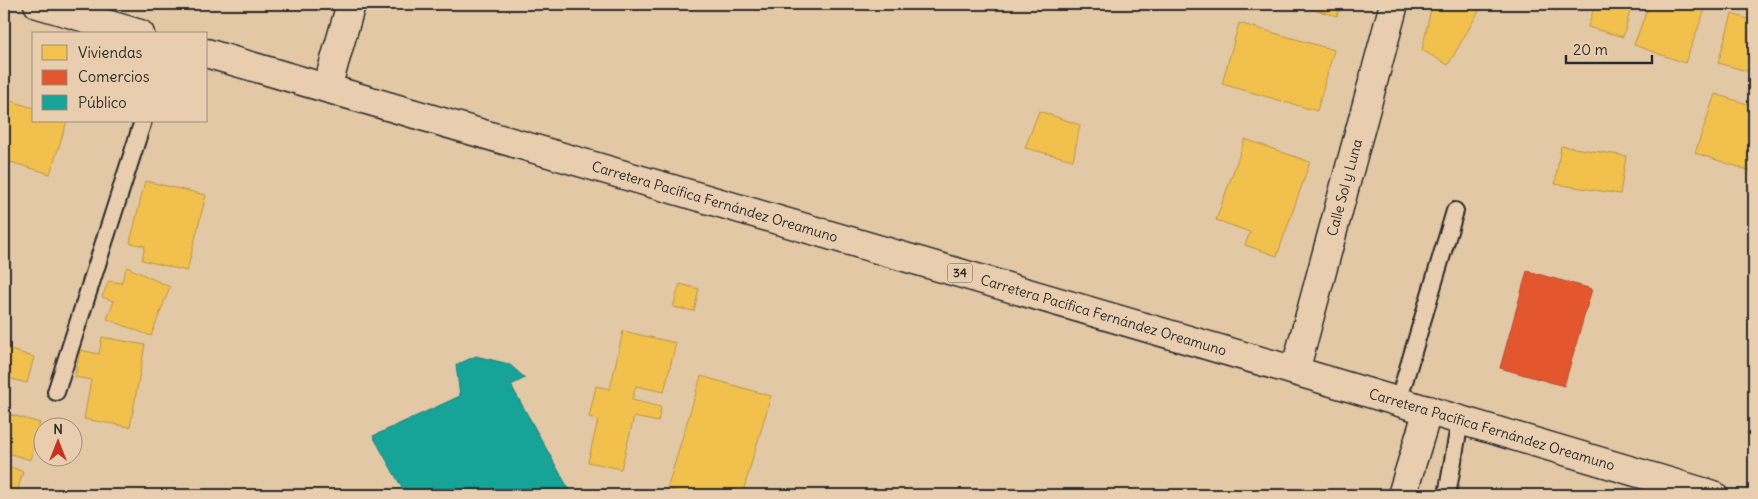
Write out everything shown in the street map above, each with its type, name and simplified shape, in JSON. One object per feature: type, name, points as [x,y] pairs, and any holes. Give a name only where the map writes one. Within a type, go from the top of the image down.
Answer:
[{"type":"main road","points":[[38,4],[133,32]]},
{"type":"main road","points":[[327,88],[352,4]]},
{"type":"main road","name":"Calle Sol y Luna","points":[[1295,371],[1394,4]]},
{"type":"main road","name":"Carretera Pacífica Fernández Oreamuno","points":[[208,54],[1713,495]]},
{"type":"main road","points":[[1402,495],[1428,410]]},
{"type":"lane","points":[[56,392],[143,122]]},
{"type":"lane","points":[[1398,402],[1455,210]]},
{"type":"lane","points":[[1447,495],[1458,432],[1458,420]]},
{"type":"building: Viviendas","points":[[1194,4],[1212,4],[1210,8]]},
{"type":"building: Viviendas","points":[[1293,4],[1341,4],[1337,16]]},
{"type":"building: Viviendas","points":[[1432,4],[1483,4],[1448,65],[1422,50]]},
{"type":"building: Viviendas","points":[[1538,4],[1559,4],[1556,11]]},
{"type":"building: Viviendas","points":[[1595,4],[1621,4],[1631,7],[1623,37],[1588,27]]},
{"type":"building: Viviendas","points":[[1649,4],[1707,4],[1685,63],[1634,45]]},
{"type":"building: Viviendas","points":[[1732,14],[1754,21],[1754,73],[1718,63]]},
{"type":"building: Viviendas","points":[[1239,23],[1334,50],[1317,111],[1222,84]]},
{"type":"building: Viviendas","points":[[1715,94],[1754,106],[1754,161],[1751,171],[1695,153]]},
{"type":"building: Viviendas","points":[[4,99],[32,107],[32,122],[67,122],[50,174],[4,160]]},
{"type":"building: Viviendas","points":[[1039,111],[1080,125],[1073,160],[1025,148]]},
{"type":"building: Viviendas","points":[[1245,139],[1310,162],[1277,256],[1245,245],[1250,232],[1216,220]]},
{"type":"building: Viviendas","points":[[1561,146],[1626,156],[1620,194],[1555,184]]},
{"type":"building: Viviendas","points":[[145,181],[206,195],[187,271],[142,260],[145,246],[130,243]]},
{"type":"building: Viviendas","points":[[127,267],[170,287],[151,336],[107,319],[114,301],[102,297],[109,281],[121,283]]},
{"type":"building: Viviendas","points":[[680,284],[699,289],[694,311],[673,307]]},
{"type":"building: Viviendas","points":[[623,331],[676,343],[664,392],[636,386],[632,400],[661,407],[658,422],[634,417],[621,469],[588,462],[598,420],[589,417],[596,386],[610,389]]},
{"type":"building: Viviendas","points":[[102,337],[145,345],[130,427],[84,419],[91,380],[75,377],[80,350],[99,354]]},
{"type":"building: Viviendas","points":[[4,348],[34,357],[27,383],[4,377]]},
{"type":"building: Viviendas","points":[[701,376],[771,396],[742,495],[688,495],[667,489]]},
{"type":"building: Viviendas","points":[[9,414],[32,421],[31,460],[4,452],[4,438]]},
{"type":"building: Viviendas","points":[[4,464],[23,472],[16,495],[4,495]]},
{"type":"building: Comercios","points":[[1527,271],[1592,289],[1564,386],[1500,368]]},
{"type":"building: Público","points":[[476,356],[509,364],[525,378],[511,385],[572,495],[406,495],[373,436],[460,396],[456,365]]}]
